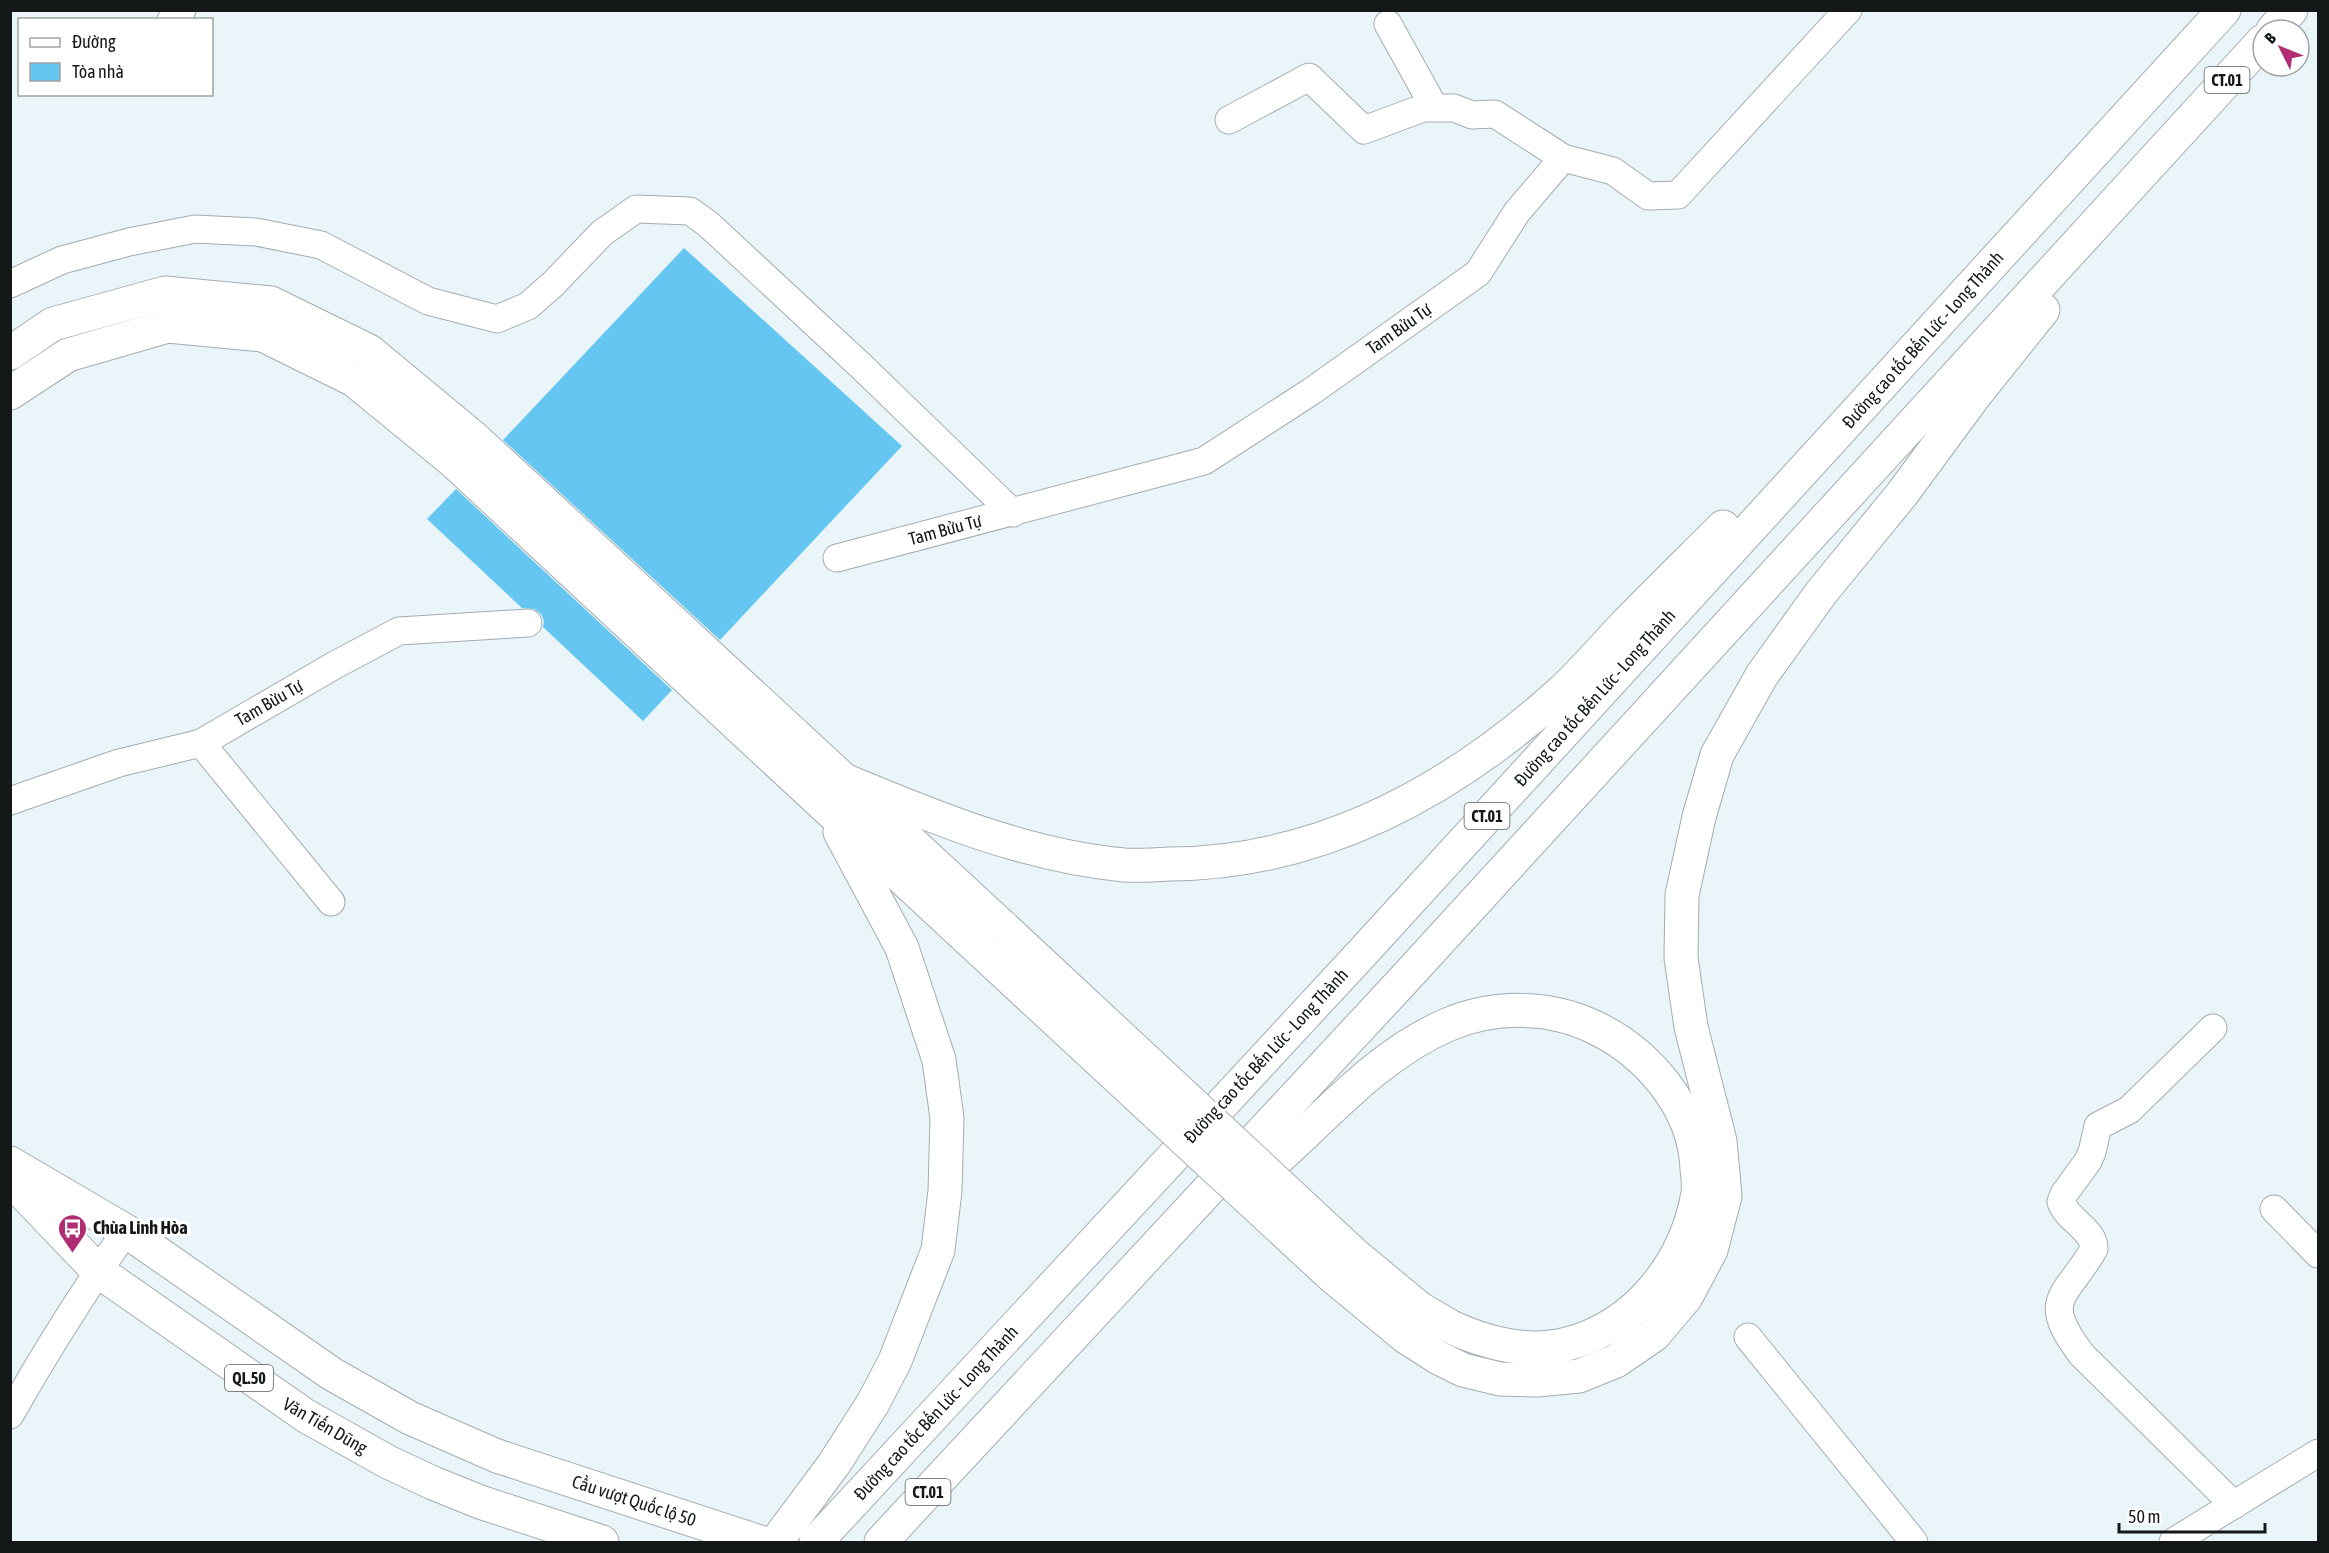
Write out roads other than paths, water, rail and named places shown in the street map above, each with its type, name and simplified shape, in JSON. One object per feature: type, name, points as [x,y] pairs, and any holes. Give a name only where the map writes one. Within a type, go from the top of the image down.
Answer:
[{"type":"highway","name":"Đường cao tốc Bến Lức - Long Thành","points":[[816,1542],[1363,952],[2224,10]]},
{"type":"highway","name":"CT.01","points":[[881,1542],[1398,985],[2251,54]]},
{"type":"highway","points":[[834,792],[931,816],[1062,855],[1125,865],[1197,864],[1258,856],[1311,842],[1376,818],[1479,759],[1560,693],[2155,86]]},
{"type":"highway","points":[[10,353],[53,324],[165,293],[271,303],[369,351],[474,438],[834,792],[983,953],[1332,1276],[1406,1337],[1463,1370],[1500,1379],[1537,1380],[1579,1376],[1616,1361],[1654,1335],[1686,1297],[1711,1250],[1725,1196],[1720,1141],[1691,1027],[1681,958],[1682,894],[1699,817],[1717,755],[1762,675],[1821,593],[1902,494],[1975,395],[2191,120]]},
{"type":"highway","points":[[10,393],[68,355],[168,326],[263,335],[354,380],[453,461],[834,792],[1004,928],[1355,1255],[1419,1308],[1451,1327],[1486,1341],[1506,1345],[1538,1347],[1566,1345],[1597,1334],[1632,1312],[1663,1279],[1685,1239],[1698,1191],[1697,1157],[1686,1120],[1667,1087],[1639,1056],[1611,1035],[1581,1020],[1546,1011],[1500,1010],[1449,1024],[1405,1047],[1365,1077],[1301,1138],[1252,1182],[1215,1210],[975,1442]]},
{"type":"highway","points":[[776,1542],[834,1464],[873,1403],[895,1361],[938,1250],[945,1191],[947,1118],[939,1060],[903,948],[834,792]]},
{"type":"highway","name":"QL.50","points":[[10,1162],[126,1231]]},
{"type":"highway","name":"Văn Tiến Dũng","points":[[10,1179],[98,1271],[270,1393],[343,1438],[433,1483],[526,1518],[602,1542]]},
{"type":"highway","name":"Cầu vượt Quốc lộ 50","points":[[126,1231],[298,1352],[368,1395],[453,1437],[542,1471],[760,1542]]},
{"type":"street","points":[[1229,120],[1310,76],[1364,130],[1423,108],[1454,108],[1472,115],[1495,114],[1563,158],[1613,171],[1648,196],[1678,195],[1848,10]]},
{"type":"street","points":[[1388,24],[1434,107]]},
{"type":"street","name":"Tam Bửu Tự","points":[[837,558],[1204,461],[1312,391],[1478,273],[1517,212],[1563,158]]},
{"type":"street","points":[[10,284],[62,260],[129,242],[195,229],[256,232],[321,245],[428,301],[496,319],[528,306],[553,284],[602,233],[636,209],[690,211],[708,224],[869,374],[1013,513]]},
{"type":"street","name":"Tam Bừu Tự","points":[[10,801],[119,763],[201,742],[399,631],[528,623]]},
{"type":"street","points":[[201,742],[331,902]]},
{"type":"street","points":[[2214,1028],[2129,1110],[2100,1123],[2097,1128],[2092,1152],[2061,1202],[2068,1214],[2091,1236],[2094,1250],[2063,1293],[2059,1311],[2067,1334],[2082,1355],[2234,1505]]},
{"type":"street","points":[[2274,1209],[2319,1254]]},
{"type":"street","points":[[10,1415],[48,1348],[126,1231]]},
{"type":"street","points":[[1748,1337],[1914,1542]]},
{"type":"street","points":[[2173,1542],[2319,1453]]},
{"type":"place","name":"Chùa Linh Hòa","points":[[72,1254]]}]
